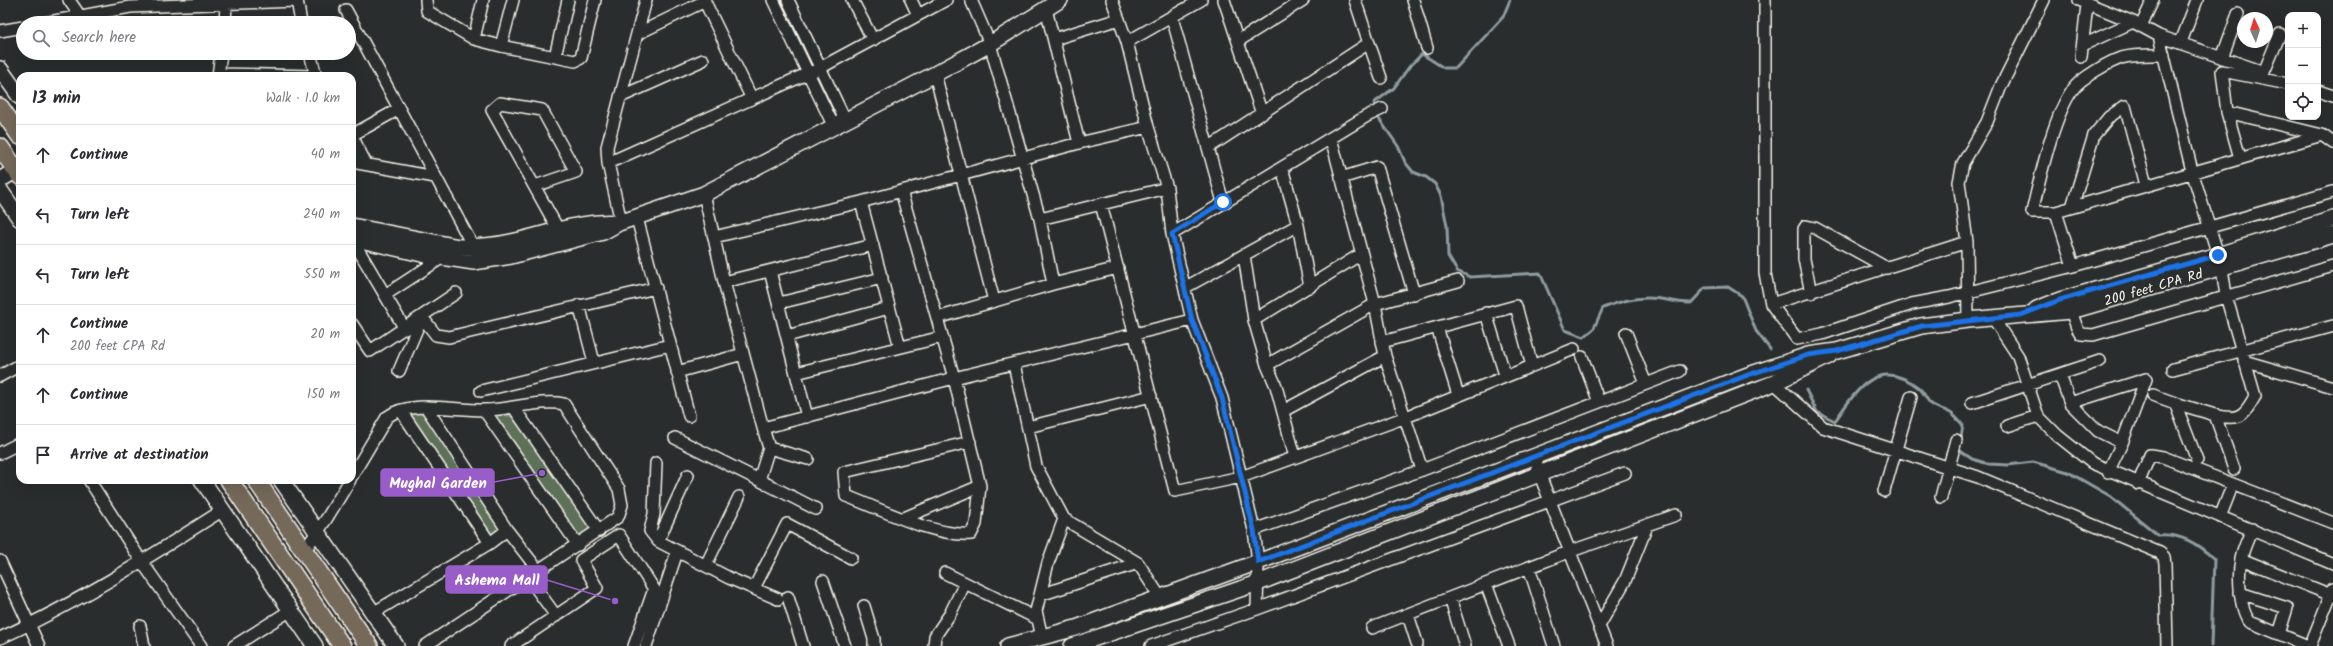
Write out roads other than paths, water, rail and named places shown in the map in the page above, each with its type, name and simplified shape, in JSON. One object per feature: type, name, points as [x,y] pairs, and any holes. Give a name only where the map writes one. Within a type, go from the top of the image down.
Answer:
[{"type":"main road","points":[[0,107],[16,130]]},
{"type":"main road","points":[[0,147],[16,170]]},
{"type":"main road","points":[[232,484],[342,646]]},
{"type":"main road","points":[[259,484],[369,646]]},
{"type":"street","points":[[69,0],[80,16],[143,3],[196,2],[226,4],[250,1],[297,0],[300,16]]},
{"type":"street","points":[[426,0],[427,11],[474,38],[501,46],[575,61],[582,58],[595,0]]},
{"type":"street","points":[[474,38],[483,0]]},
{"type":"street","points":[[501,46],[513,0]]},
{"type":"street","points":[[555,56],[568,0]]},
{"type":"street","points":[[620,222],[608,163],[607,147],[646,0]]},
{"type":"street","points":[[637,34],[704,0],[752,99]]},
{"type":"street","points":[[773,0],[808,74],[840,125]]},
{"type":"street","points":[[788,0],[820,68],[840,125]]},
{"type":"street","points":[[852,0],[873,40]]},
{"type":"street","points":[[911,0],[918,15]]},
{"type":"street","points":[[608,163],[808,74],[946,0]]},
{"type":"street","points":[[971,0],[990,44],[1040,219],[1053,284]]},
{"type":"street","points":[[356,227],[459,247],[475,247],[510,242],[558,229],[598,221],[620,222],[637,218],[704,194],[840,125],[990,44],[1060,0]]},
{"type":"street","points":[[1112,0],[1127,42],[1148,127],[1167,188],[1172,234],[1186,287],[1192,320],[1222,398],[1254,530],[1258,562],[1257,609]]},
{"type":"street","points":[[1127,42],[1201,0]]},
{"type":"street","points":[[1224,0],[1262,114]]},
{"type":"street","points":[[1238,42],[1303,0]]},
{"type":"street","points":[[1355,0],[1381,78]]},
{"type":"street","points":[[1413,0],[1427,48]]},
{"type":"street","points":[[1765,0],[1765,273],[1771,304],[1811,360]]},
{"type":"street","points":[[1968,320],[1969,292],[1967,242],[1959,182],[1963,163],[1987,122],[2001,86],[2044,0]]},
{"type":"street","points":[[2083,45],[2137,24],[2153,0]]},
{"type":"street","points":[[2182,42],[2198,0]]},
{"type":"street","points":[[2081,57],[2083,45],[2083,2],[2137,24],[2159,36],[2182,42],[2222,58],[2264,72],[2280,34]]},
{"type":"street","points":[[225,16],[226,4]]},
{"type":"street","points":[[1046,9],[1079,143]]},
{"type":"street","points":[[346,10],[349,16]]},
{"type":"street","points":[[1172,17],[1223,202]]},
{"type":"street","points":[[2222,58],[2237,17]]},
{"type":"street","points":[[1054,39],[1119,19]]},
{"type":"street","points":[[0,31],[16,28]]},
{"type":"street","points":[[356,29],[435,177],[475,247],[479,261]]},
{"type":"street","points":[[2153,395],[2215,415],[2235,418],[2242,415],[2249,407],[2255,396],[2226,296],[2220,261],[2192,171],[2159,36]]},
{"type":"street","points":[[1208,148],[1369,43]]},
{"type":"street","points":[[2164,55],[2137,55],[2121,58],[2092,74],[2074,88],[2059,114],[2032,212],[2056,212],[2192,171],[2322,135]]},
{"type":"street","points":[[218,72],[220,60]]},
{"type":"street","points":[[312,60],[315,72]]},
{"type":"street","points":[[620,97],[703,60]]},
{"type":"street","points":[[0,69],[16,91]]},
{"type":"street","points":[[2240,158],[2226,112],[2222,71],[2285,83]]},
{"type":"street","points":[[935,74],[994,301]]},
{"type":"street","points":[[2321,91],[2333,96]]},
{"type":"street","points":[[535,186],[576,172],[542,110],[500,103],[492,110],[558,229]]},
{"type":"street","points":[[2072,207],[2094,135],[2109,117],[2125,106],[2146,185]]},
{"type":"street","points":[[356,133],[399,109]]},
{"type":"street","points":[[1172,234],[1367,116],[1382,109]]},
{"type":"street","points":[[2226,112],[2322,135],[2333,143]]},
{"type":"street","points":[[714,238],[861,202],[1079,143],[1148,127]]},
{"type":"street","points":[[1331,138],[1375,304],[1385,356],[1422,470]]},
{"type":"street","points":[[356,143],[366,164]]},
{"type":"street","points":[[356,163],[435,177]]},
{"type":"street","points":[[1341,178],[1377,166],[1414,294]]},
{"type":"street","points":[[1282,168],[1298,225],[1310,287]]},
{"type":"street","points":[[0,180],[16,174]]},
{"type":"street","points":[[1040,219],[1167,188]]},
{"type":"street","points":[[901,191],[954,378],[970,442],[980,486],[976,524],[970,534],[959,535],[932,530],[846,496],[844,472],[970,442]]},
{"type":"street","points":[[1797,339],[1822,334],[1912,304],[1969,292],[2073,266],[2333,192]]},
{"type":"street","points":[[704,194],[724,282],[769,448],[759,480]]},
{"type":"street","points":[[2,197],[16,214]]},
{"type":"street","points":[[861,202],[900,347]]},
{"type":"street","points":[[1101,204],[1175,491],[1241,477],[1406,417],[1532,366],[1578,353],[1599,402]]},
{"type":"street","points":[[2056,212],[2073,266]]},
{"type":"street","points":[[637,218],[689,416]]},
{"type":"street","points":[[2021,315],[2060,300],[2220,261],[2333,219]]},
{"type":"street","points":[[356,240],[443,257],[479,261],[511,256],[603,232],[620,222]]},
{"type":"street","points":[[1186,287],[1298,225]]},
{"type":"street","points":[[1811,293],[1804,259],[1804,229],[1806,226],[1815,228],[1886,268]]},
{"type":"street","name":"200 feet CPA Rd","points":[[1811,360],[1910,329],[1968,320],[2071,311],[2220,261],[2333,234]]},
{"type":"street","points":[[1771,304],[1811,293],[1967,242]]},
{"type":"street","points":[[724,282],[873,245]]},
{"type":"street","points":[[356,246],[405,329]]},
{"type":"street","points":[[1254,320],[1310,287],[1361,254]]},
{"type":"street","points":[[1244,255],[1254,320],[1268,366],[1276,386],[1295,457]]},
{"type":"street","points":[[385,295],[443,257]]},
{"type":"street","points":[[2071,311],[2077,328],[2081,334],[2093,335],[2333,266]]},
{"type":"street","points":[[937,318],[1053,284],[1118,268]]},
{"type":"street","points":[[770,271],[780,303],[807,417]]},
{"type":"street","points":[[780,303],[882,278]]},
{"type":"street","points":[[1268,366],[1375,304],[1458,282]]},
{"type":"street","points":[[422,317],[436,335],[450,337],[579,305],[656,288]]},
{"type":"street","points":[[356,330],[370,351],[405,329],[456,293]]},
{"type":"street","points":[[579,305],[594,362]]},
{"type":"street","points":[[1382,342],[1516,306],[1532,366]]},
{"type":"street","points":[[787,336],[889,308]]},
{"type":"street","points":[[1486,313],[1505,376]]},
{"type":"street","points":[[399,371],[422,317]]},
{"type":"street","points":[[1993,318],[2018,356],[2038,416],[2057,435],[2092,463],[2108,472],[2252,529],[2333,564]]},
{"type":"street","points":[[763,428],[954,378],[1192,320]]},
{"type":"street","points":[[2173,369],[2333,326]]},
{"type":"street","points":[[1437,327],[1458,395]]},
{"type":"street","points":[[1626,333],[1646,384]]},
{"type":"street","points":[[796,373],[942,336]]},
{"type":"street","points":[[481,391],[670,344]]},
{"type":"street","points":[[677,372],[743,354]]},
{"type":"street","points":[[1283,411],[1385,356]]},
{"type":"street","points":[[1076,628],[1076,644],[1258,583],[1774,383],[1811,360]]},
{"type":"street","points":[[1008,646],[1076,628],[1258,562],[1748,375],[1811,360]]},
{"type":"street","points":[[1972,403],[2100,361]]},
{"type":"street","points":[[2244,362],[2333,387]]},
{"type":"street","points":[[1014,364],[1036,466],[1064,519],[1138,563],[1160,597]]},
{"type":"street","points":[[0,376],[16,367]]},
{"type":"street","points":[[1254,530],[1422,470],[1680,371]]},
{"type":"street","points":[[2060,375],[2070,403],[2098,431],[2122,443]]},
{"type":"street","points":[[2070,403],[2146,379],[2122,443],[2108,472]]},
{"type":"street","points":[[1774,383],[1824,427],[1949,467],[2160,553],[2164,557],[2165,564],[2167,646]]},
{"type":"street","points":[[1028,427],[1151,396]]},
{"type":"street","points":[[1884,491],[1911,397]]},
{"type":"street","points":[[356,469],[387,417],[395,411],[426,407],[484,410],[514,408],[552,401],[564,404],[619,489],[622,505],[618,517],[425,646]]},
{"type":"street","points":[[2175,403],[2197,460]]},
{"type":"street","points":[[426,407],[507,530],[538,570]]},
{"type":"street","points":[[514,408],[599,531]]},
{"type":"street","points":[[484,410],[578,545]]},
{"type":"street","points":[[401,411],[490,543]]},
{"type":"street","points":[[2215,415],[2234,469]]},
{"type":"street","points":[[2007,426],[2038,416]]},
{"type":"street","points":[[675,438],[816,509]]},
{"type":"street","points":[[1941,497],[1956,440]]},
{"type":"street","points":[[0,453],[16,445]]},
{"type":"street","points":[[769,448],[808,459]]},
{"type":"street","points":[[2138,484],[2150,455],[2163,457],[2333,523]]},
{"type":"street","points":[[1535,456],[1550,500],[1571,551],[1606,646]]},
{"type":"street","points":[[656,464],[654,514],[650,531],[658,541],[677,552],[754,588],[783,598],[803,646]]},
{"type":"street","points":[[1150,646],[1257,609],[1625,473]]},
{"type":"street","points":[[658,541],[688,475]]},
{"type":"street","points":[[92,484],[142,562],[201,646]]},
{"type":"street","points":[[205,484],[315,646]]},
{"type":"street","points":[[284,484],[396,646]]},
{"type":"street","points":[[304,551],[318,532],[348,484]]},
{"type":"street","points":[[2220,517],[2233,484]]},
{"type":"street","points":[[904,518],[980,486]]},
{"type":"street","points":[[706,565],[739,497]]},
{"type":"street","points":[[0,638],[30,624],[142,562],[223,510]]},
{"type":"street","points":[[1372,628],[1571,551],[1676,515]]},
{"type":"street","points":[[1042,637],[1036,611],[1048,563],[1064,519]]},
{"type":"street","points":[[754,588],[787,524],[851,558]]},
{"type":"street","points":[[1599,626],[1625,581],[1646,526]]},
{"type":"street","points":[[2241,559],[2332,592],[2309,646],[2250,622],[2247,618],[2240,593],[2241,559],[2252,529]]},
{"type":"street","points":[[373,613],[490,543],[507,530]]},
{"type":"street","points":[[1336,531],[1343,550]]},
{"type":"street","points":[[511,646],[597,588],[581,560],[619,535],[654,589],[634,646]]},
{"type":"street","points":[[646,646],[677,552]]},
{"type":"street","points":[[0,561],[39,646]]},
{"type":"street","points":[[1040,595],[1138,563]]},
{"type":"street","points":[[1529,567],[1554,646]]},
{"type":"street","points":[[945,573],[1038,619]]},
{"type":"street","points":[[528,577],[556,616]]},
{"type":"street","points":[[823,581],[845,646]]},
{"type":"street","points":[[934,646],[935,636],[950,614],[965,583]]},
{"type":"street","points":[[1486,584],[1509,646]]},
{"type":"street","points":[[2240,593],[2287,608],[2279,634]]},
{"type":"street","points":[[1450,598],[1465,646]]},
{"type":"street","points":[[864,606],[874,639],[874,646]]},
{"type":"street","points":[[234,646],[291,610]]},
{"type":"street","points":[[1408,615],[1417,643]]},
{"type":"street","points":[[140,626],[144,646]]},
{"type":"waterway","points":[[1510,0],[1503,17],[1456,68],[1444,68],[1422,54],[1409,67],[1394,88],[1374,103],[1377,116],[1398,146],[1405,162],[1413,172],[1426,177],[1435,184],[1441,196],[1447,226],[1448,256],[1457,271],[1470,277],[1540,273],[1565,330],[1584,337],[1593,330],[1603,308],[1611,305],[1627,300],[1643,298],[1691,303],[1705,288],[1728,287],[1742,296],[1756,331],[1770,349]]},
{"type":"waterway","points":[[1806,390],[1817,412],[1835,421],[1860,388],[1870,380],[1880,376],[1892,375],[1905,379],[1919,388],[1930,403],[1952,414],[1963,425],[1959,450],[1972,459],[1989,464],[2008,465],[2033,462],[2068,472],[2110,496],[2158,535],[2174,536],[2195,544],[2214,559],[2211,646]]},
{"type":"place","name":"Mughal Garden","points":[[542,473]]},
{"type":"place","name":"Ashema Mall","points":[[615,601]]}]
